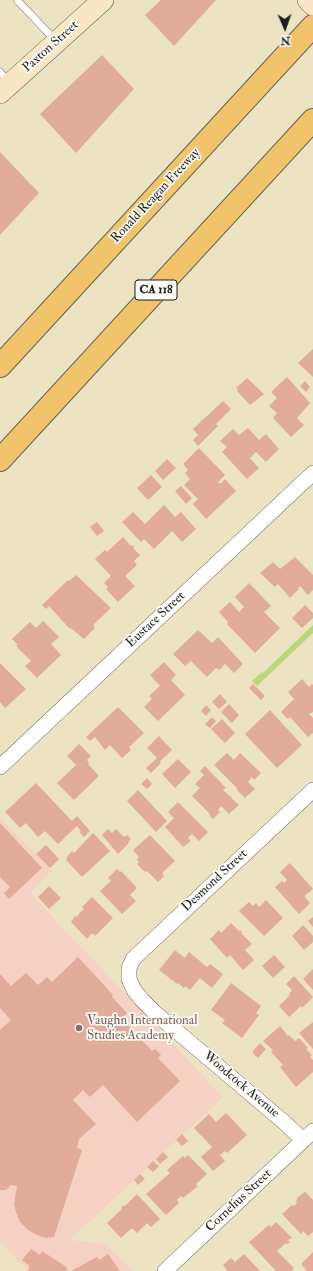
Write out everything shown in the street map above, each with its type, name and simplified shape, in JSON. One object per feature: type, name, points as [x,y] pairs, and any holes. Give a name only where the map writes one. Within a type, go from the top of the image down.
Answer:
[{"type":"highway","name":"Ronald Reagan Freeway","points":[[0,366],[313,26]]},
{"type":"highway","name":"CA 118","points":[[0,460],[313,120]]},
{"type":"street","name":"Paxton Street","points":[[4,83],[57,42],[103,0]]},
{"type":"street","points":[[308,0],[313,5]]},
{"type":"street","name":"Eustace Street","points":[[0,767],[313,473]]},
{"type":"street","name":"Desmond Street","points":[[129,979],[129,968],[132,959],[313,790]]},
{"type":"street","name":"Woodcock Avenue","points":[[129,979],[134,990],[154,1012],[279,1118],[308,1136]]},
{"type":"street","name":"Cornelius Street","points":[[165,1271],[308,1136]]},
{"type":"lane","points":[[17,0],[57,42]]},
{"type":"shaded area","name":"Vaughn International Studies Academy","points":[[0,817],[52,871],[30,892],[223,1097],[70,1240],[106,1244],[133,1271],[28,1271],[0,1241]]},
{"type":"green space","points":[[313,625],[313,633],[257,686],[252,681],[262,672],[263,673]]},
{"type":"building","points":[[161,0],[216,0],[174,46],[145,15]]},
{"type":"building","points":[[102,55],[134,89],[76,153],[40,114]]},
{"type":"building","points":[[0,152],[39,193],[0,235]]},
{"type":"building","points":[[313,349],[313,377],[298,363]]},
{"type":"building","points":[[287,377],[310,403],[297,418],[304,425],[291,437],[273,418],[277,413],[269,406],[277,398],[271,392]]},
{"type":"building","points":[[247,378],[264,394],[250,405],[236,388]]},
{"type":"building","points":[[305,381],[310,387],[306,392],[300,386]]},
{"type":"building","points":[[223,401],[231,409],[216,424],[218,426],[198,446],[193,440],[198,435],[193,429]]},
{"type":"building","points":[[248,428],[259,440],[266,434],[279,449],[266,462],[256,452],[250,458],[259,468],[247,479],[222,452],[227,447],[220,441],[233,429],[239,435]]},
{"type":"building","points":[[199,448],[225,475],[218,482],[220,484],[225,479],[236,491],[206,519],[193,504],[198,499],[184,485],[190,479],[185,473],[188,470],[183,464]]},
{"type":"building","points":[[167,459],[176,468],[163,480],[155,471]]},
{"type":"building","points":[[151,475],[162,487],[148,500],[137,488]]},
{"type":"building","points":[[181,486],[192,498],[186,504],[175,491]]},
{"type":"building","points":[[164,505],[175,517],[181,512],[196,529],[182,542],[172,531],[154,549],[144,539],[141,542],[122,522],[133,512],[145,524]]},
{"type":"building","points":[[97,522],[104,531],[97,536],[90,527]]},
{"type":"building","points":[[123,537],[131,546],[133,545],[133,548],[140,555],[134,561],[137,565],[125,576],[135,586],[118,602],[106,589],[108,587],[104,583],[111,576],[95,559],[105,550],[107,552]]},
{"type":"building","points":[[295,557],[313,575],[313,590],[308,595],[300,586],[290,598],[278,584],[275,587],[260,573],[273,562],[280,569]]},
{"type":"building","points":[[76,575],[111,608],[93,625],[95,628],[84,639],[71,628],[70,629],[49,606],[46,609],[42,605],[68,580],[69,581]]},
{"type":"building","points":[[249,583],[271,606],[264,612],[280,628],[255,653],[227,624],[228,622],[219,612],[230,602],[239,612],[244,607],[235,597]]},
{"type":"building","points":[[305,605],[313,613],[313,618],[302,628],[292,618]]},
{"type":"building","points":[[43,621],[59,637],[51,644],[61,655],[37,678],[25,666],[31,661],[16,646],[18,645],[12,639],[30,622],[36,628]]},
{"type":"building","points":[[198,630],[212,643],[218,637],[243,664],[234,673],[225,664],[219,670],[216,668],[207,677],[191,661],[185,666],[173,654]]},
{"type":"building","points":[[164,662],[176,675],[171,680],[185,695],[158,721],[144,707],[152,699],[149,696],[160,686],[150,675]]},
{"type":"building","points":[[0,663],[26,689],[5,708],[0,702]]},
{"type":"building","points":[[302,679],[309,687],[312,684],[313,685],[313,712],[309,714],[313,718],[313,733],[308,737],[290,717],[288,719],[281,712],[294,699],[288,692]]},
{"type":"building","points":[[253,684],[265,696],[261,700],[249,688]]},
{"type":"building","points":[[220,694],[227,702],[219,709],[212,702]]},
{"type":"building","points":[[229,704],[239,715],[232,723],[221,712]]},
{"type":"building","points":[[206,705],[211,710],[206,716],[201,711]]},
{"type":"building","points":[[118,707],[144,733],[129,747],[131,750],[122,758],[110,745],[105,750],[95,737],[90,741],[86,737]]},
{"type":"building","points":[[270,710],[302,745],[277,768],[245,734]]},
{"type":"building","points":[[212,717],[216,721],[210,728],[205,724]]},
{"type":"building","points":[[222,719],[235,733],[225,743],[211,729]]},
{"type":"building","points":[[159,736],[172,750],[160,761],[161,763],[151,773],[146,768],[157,758],[147,748]]},
{"type":"building","points":[[79,744],[91,756],[87,760],[89,763],[88,764],[99,776],[74,800],[57,783],[76,765],[67,756]]},
{"type":"building","points":[[227,753],[234,760],[240,753],[261,773],[254,780],[252,777],[248,782],[255,789],[245,798],[214,765]]},
{"type":"building","points":[[178,759],[191,772],[175,788],[162,774]]},
{"type":"building","points":[[205,766],[226,788],[223,790],[239,805],[229,814],[221,806],[218,810],[220,812],[213,819],[192,796],[200,788],[195,784],[204,775],[200,771]]},
{"type":"building","points":[[147,778],[152,784],[147,789],[141,784]]},
{"type":"building","points":[[36,783],[72,821],[77,816],[90,831],[84,837],[79,832],[81,831],[77,826],[58,844],[45,831],[38,837],[26,823],[20,828],[5,812]]},
{"type":"building","points":[[138,790],[167,821],[156,832],[127,801]]},
{"type":"building","points":[[178,802],[208,832],[199,841],[192,834],[188,838],[191,841],[183,847],[165,827],[174,818],[168,812]]},
{"type":"building","points":[[0,823],[42,868],[9,899],[4,893],[10,887],[0,877]]},
{"type":"building","points":[[108,829],[112,833],[116,829],[124,837],[127,835],[131,839],[118,854],[102,835]]},
{"type":"building","points":[[93,833],[110,851],[82,877],[66,860],[66,858],[72,851],[74,853]]},
{"type":"building","points":[[150,835],[175,861],[162,873],[164,876],[158,882],[137,864],[139,862],[137,860],[139,857],[133,850]]},
{"type":"building","points":[[46,845],[59,859],[50,868],[36,854]]},
{"type":"building","points":[[290,863],[313,889],[304,896],[310,903],[299,914],[275,887],[282,881],[284,883],[287,880],[280,872]]},
{"type":"building","points":[[117,869],[120,872],[121,871],[137,888],[130,895],[136,901],[122,914],[100,891],[111,881],[108,878]]},
{"type":"building","points":[[49,886],[61,898],[49,909],[38,897]]},
{"type":"building","points":[[92,897],[113,918],[95,936],[92,933],[87,939],[71,922],[75,916],[76,917],[84,909],[82,907]]},
{"type":"building","points":[[266,900],[283,918],[264,936],[239,911],[249,902],[253,906],[256,903],[259,907]]},
{"type":"building","points":[[313,917],[313,927],[308,921]]},
{"type":"building","points":[[231,923],[242,932],[241,933],[252,944],[245,950],[254,960],[243,970],[230,955],[227,958],[210,939],[219,930],[221,933]]},
{"type":"building","points":[[303,925],[313,936],[313,942],[304,950],[292,936]]},
{"type":"building","points":[[175,950],[185,958],[189,952],[207,967],[210,964],[223,974],[212,988],[200,978],[190,990],[185,986],[184,988],[159,970]]},
{"type":"building","points":[[274,955],[285,967],[273,978],[262,966]]},
{"type":"building","points":[[78,957],[113,995],[112,997],[127,1013],[124,1016],[128,1021],[126,1023],[152,1051],[155,1049],[161,1055],[158,1058],[180,1081],[137,1122],[103,1085],[90,1097],[83,1090],[73,1100],[96,1124],[79,1139],[77,1148],[82,1150],[54,1237],[46,1238],[28,1230],[20,1222],[14,1204],[17,1186],[11,1185],[6,1190],[0,1190],[0,1030],[11,1020],[0,1008],[0,974],[11,986],[26,973],[38,985],[47,977],[52,982]]},
{"type":"building","points":[[313,969],[313,990],[303,979]]},
{"type":"building","points":[[294,976],[313,997],[302,1008],[301,1006],[289,1017],[279,1006],[290,995],[289,994],[292,990],[286,984]]},
{"type":"building","points":[[231,983],[261,1006],[256,1013],[259,1015],[242,1038],[222,1023],[225,1020],[211,1010]]},
{"type":"building","points":[[313,1022],[313,1049],[299,1033]]},
{"type":"building","points":[[280,1026],[288,1036],[289,1035],[295,1041],[299,1038],[312,1055],[310,1057],[313,1060],[313,1072],[296,1087],[280,1067],[283,1065],[271,1052],[273,1050],[263,1041]]},
{"type":"building","points":[[260,1043],[266,1049],[258,1058],[252,1052]]},
{"type":"building","points":[[226,1113],[247,1135],[227,1153],[225,1151],[220,1155],[225,1161],[213,1171],[201,1157],[212,1147],[194,1128],[209,1114],[216,1122]]},
{"type":"building","points":[[182,1134],[188,1141],[182,1146],[176,1140]]},
{"type":"building","points":[[163,1152],[168,1157],[160,1164],[156,1159]]},
{"type":"building","points":[[188,1155],[207,1174],[196,1184],[198,1186],[183,1198],[181,1196],[177,1200],[179,1203],[166,1215],[146,1194],[170,1173],[167,1170],[183,1156],[185,1158]]},
{"type":"building","points":[[153,1161],[159,1166],[153,1172],[147,1167]]},
{"type":"building","points":[[140,1174],[145,1179],[138,1185],[134,1180]]},
{"type":"building","points":[[305,1192],[313,1200],[313,1232],[308,1236],[303,1231],[301,1234],[282,1214],[292,1205],[294,1206],[297,1203],[296,1201],[298,1197]]},
{"type":"building","points":[[137,1194],[160,1219],[151,1227],[147,1223],[137,1233],[132,1228],[121,1238],[107,1223]]},
{"type":"building","points":[[276,1222],[292,1238],[288,1240],[290,1242],[287,1244],[286,1243],[277,1251],[294,1268],[291,1271],[276,1271],[249,1242],[269,1225],[271,1227]]},
{"type":"building","points":[[31,1249],[40,1255],[42,1251],[68,1268],[66,1271],[29,1271],[28,1269],[30,1266],[22,1260]]},
{"type":"building","points":[[313,1252],[313,1271],[307,1271],[301,1264]]},
{"type":"building","points":[[108,1254],[120,1271],[71,1271],[97,1257],[99,1260]]},
{"type":"building","points":[[244,1254],[260,1271],[225,1271],[227,1270],[223,1265],[231,1258],[235,1262]]},
{"type":"place","name":"Vaughn International Studies Academy","points":[[79,1028]]}]
